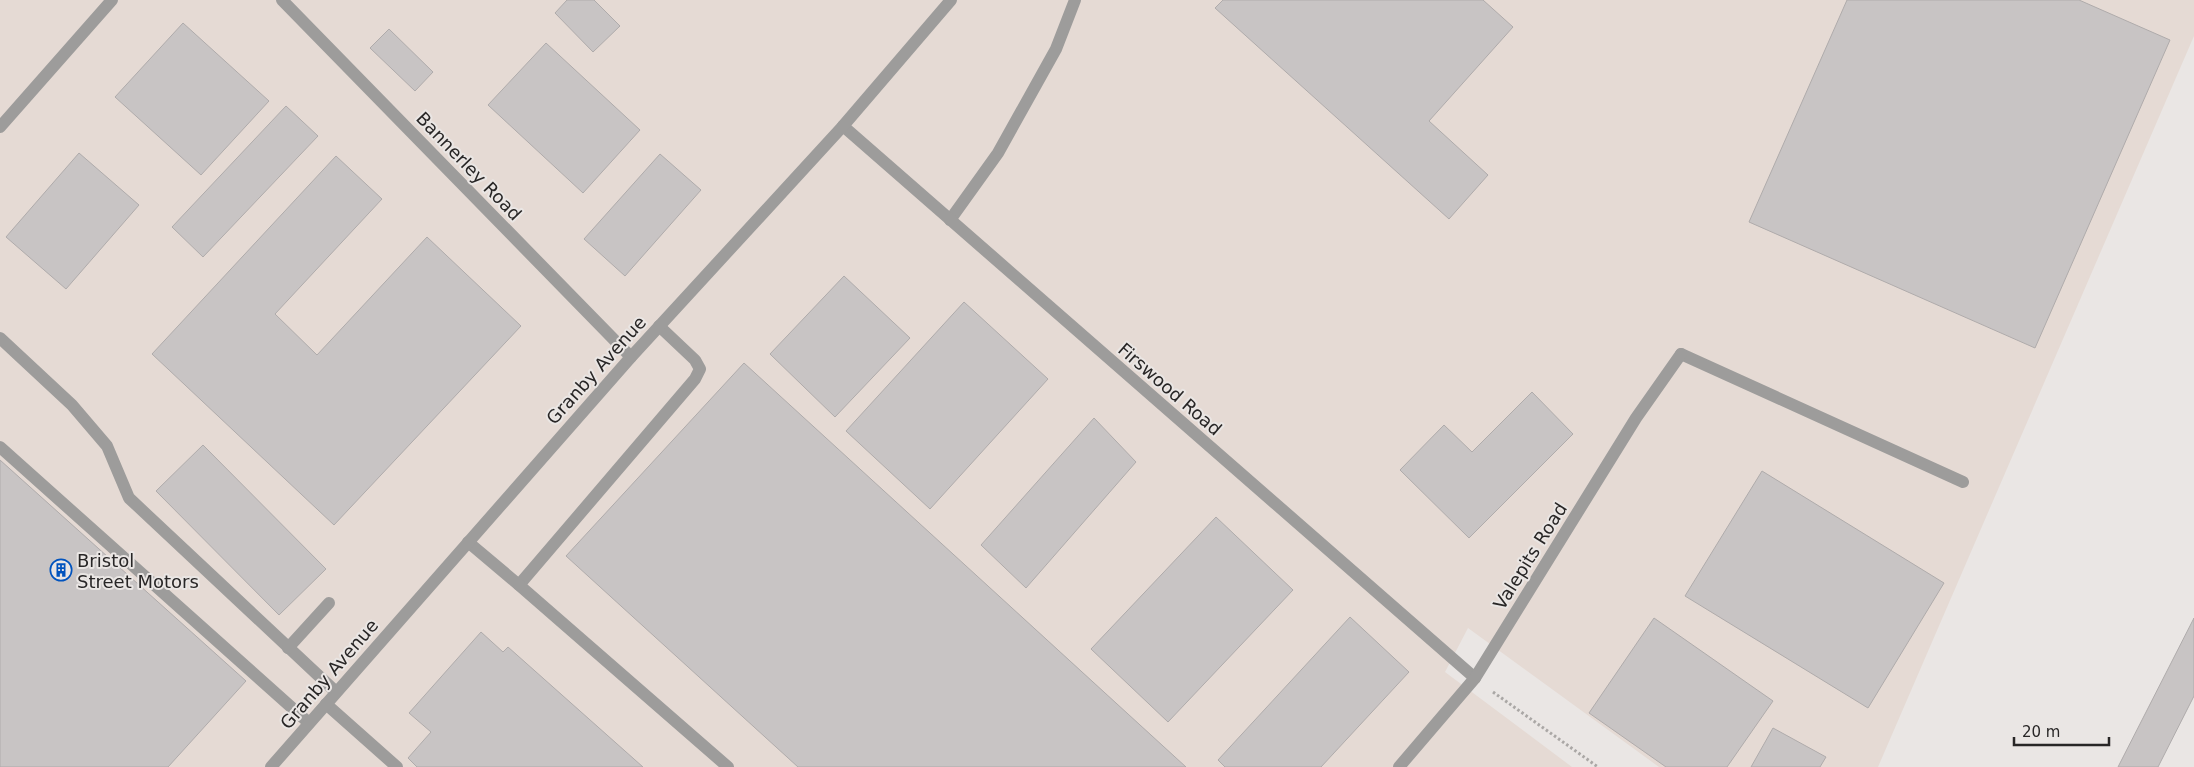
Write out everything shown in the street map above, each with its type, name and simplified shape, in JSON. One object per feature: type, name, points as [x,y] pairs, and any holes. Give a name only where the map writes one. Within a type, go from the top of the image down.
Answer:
[{"type":"street","points":[[0,127],[112,0]]},
{"type":"street","name":"Bannerley Road","points":[[282,0],[631,357]]},
{"type":"street","name":"Granby Avenue","points":[[271,767],[631,357],[843,126],[951,0]]},
{"type":"street","points":[[950,220],[998,153],[1056,49],[1075,0]]},
{"type":"street","name":"Firswood Road","points":[[843,126],[1475,678]]},
{"type":"street","points":[[519,585],[695,379],[700,368],[695,360],[659,326]]},
{"type":"street","points":[[0,338],[72,405],[107,446],[129,498],[336,692]]},
{"type":"street","name":"Valepits Road","points":[[1399,767],[1475,678],[1636,418],[1681,354],[1963,482]]},
{"type":"street","points":[[0,447],[309,723]]},
{"type":"street","points":[[468,542],[728,767]]},
{"type":"street","points":[[288,648],[329,603]]},
{"type":"street","points":[[326,704],[397,767]]},
{"type":"path","points":[[1490,690],[1598,767]]},
{"type":"shaded area","points":[[0,0],[2194,0],[2194,36],[1878,767],[1659,767],[1468,628],[1445,672],[1572,767],[0,767]]},
{"type":"building","points":[[567,0],[594,0],[620,26],[593,52],[555,13]]},
{"type":"building","points":[[1223,0],[1483,0],[1513,27],[1429,121],[1488,175],[1449,219],[1215,8]]},
{"type":"building","points":[[1847,0],[2079,0],[2170,40],[2035,348],[1749,222]]},
{"type":"building","points":[[183,23],[269,101],[201,175],[115,97]]},
{"type":"building","points":[[389,29],[433,72],[415,91],[370,48]]},
{"type":"building","points":[[546,43],[640,130],[583,193],[488,105]]},
{"type":"building","points":[[286,106],[318,136],[203,257],[172,227]]},
{"type":"building","points":[[79,153],[139,205],[66,289],[6,237]]},
{"type":"building","points":[[660,154],[701,190],[625,276],[584,239]]},
{"type":"building","points":[[336,156],[382,199],[275,314],[317,355],[427,237],[521,326],[334,525],[152,354]]},
{"type":"building","points":[[844,276],[910,338],[835,417],[770,354]]},
{"type":"building","points":[[964,302],[1048,379],[930,509],[846,431]]},
{"type":"building","points":[[744,363],[1186,767],[798,767],[566,556]]},
{"type":"building","points":[[1532,392],[1573,434],[1469,538],[1400,470],[1444,425],[1472,452]]},
{"type":"building","points":[[1094,418],[1136,462],[1026,588],[981,545]]},
{"type":"building","points":[[203,445],[326,569],[279,615],[156,491]]},
{"type":"building","name":"Bristol Street Motors","points":[[0,460],[246,681],[168,767],[0,767]]},
{"type":"building","points":[[1762,471],[1944,583],[1868,708],[1685,596]]},
{"type":"building","points":[[1216,517],[1293,590],[1168,722],[1091,649]]},
{"type":"building","points":[[1350,617],[1409,672],[1321,767],[1225,767],[1218,760]]},
{"type":"building","points":[[1654,618],[1773,701],[1727,767],[1666,767],[1589,713]]},
{"type":"building","points":[[2194,618],[2194,696],[2158,767],[2118,767]]},
{"type":"building","points":[[481,632],[503,652],[508,647],[643,767],[417,767],[408,758],[431,732],[409,713]]},
{"type":"building","points":[[1773,728],[1826,757],[1820,767],[1751,767]]},
{"type":"place","name":"Bristol Street Motors","points":[[61,570]]}]
